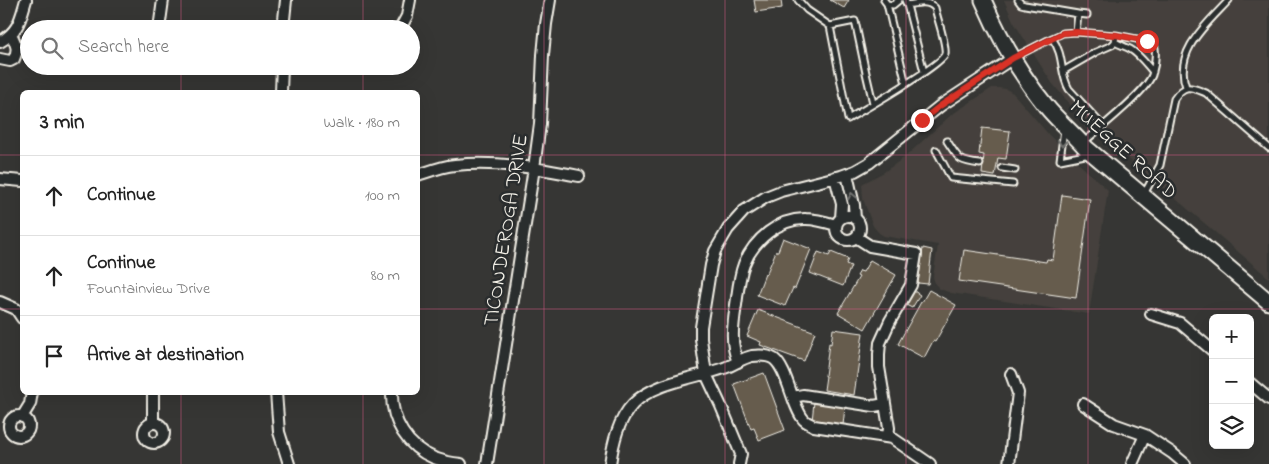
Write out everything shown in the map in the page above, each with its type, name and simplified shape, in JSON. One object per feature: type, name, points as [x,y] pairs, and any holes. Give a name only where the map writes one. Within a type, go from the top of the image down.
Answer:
[{"type":"main road","name":"MUEGGE ROAD","points":[[984,0],[1000,36],[1013,58],[1046,106],[1064,126],[1142,196],[1269,302]]},
{"type":"street","points":[[0,42],[11,34],[18,24],[26,0]]},
{"type":"street","points":[[160,20],[163,0]]},
{"type":"street","points":[[284,20],[286,0]]},
{"type":"street","points":[[405,20],[410,0]]},
{"type":"street","name":"TICONDEROGA DRIVE","points":[[487,464],[540,124],[543,55],[550,0]]},
{"type":"street","points":[[0,59],[10,61],[14,59],[18,51],[11,34]]},
{"type":"street","points":[[739,464],[741,454],[706,374],[701,340],[701,327],[711,265],[715,251],[728,229],[744,211],[766,197],[781,191],[847,174],[869,163],[940,106],[1013,58]]},
{"type":"street","points":[[281,90],[282,75]]},
{"type":"street","points":[[420,174],[454,165],[511,165],[579,176]]},
{"type":"street","points":[[836,177],[842,204],[836,233],[840,238],[848,241],[856,237],[860,232],[860,226],[855,218],[847,174]]},
{"type":"street","points":[[0,179],[20,181]]},
{"type":"street","points":[[738,362],[734,352],[733,335],[740,282],[745,262],[754,246],[772,230],[792,220],[803,218],[838,221],[850,216],[855,218]]},
{"type":"street","points":[[856,237],[870,246],[916,254],[911,285],[890,321],[880,343],[879,367],[889,428],[888,437]]},
{"type":"street","points":[[0,302],[16,309],[20,315]]},
{"type":"street","points":[[1151,314],[1180,323],[1209,348]]},
{"type":"street","points":[[610,464],[613,445],[623,418],[633,404],[649,392],[726,368],[752,356],[759,355],[768,356],[779,365],[804,420],[808,424],[888,437],[898,441],[930,464]]},
{"type":"street","points":[[1008,464],[1018,393],[1011,374]]},
{"type":"street","points":[[1254,386],[1269,399]]},
{"type":"street","points":[[22,417],[30,404],[32,395]]},
{"type":"street","points":[[153,395],[153,423]]},
{"type":"street","points":[[276,395],[279,432],[289,464]]},
{"type":"street","points":[[392,395],[395,416],[401,430],[415,448],[435,459],[461,464]]},
{"type":"street","points":[[793,397],[802,395],[874,406],[885,404]]},
{"type":"street","points":[[1083,404],[1114,424],[1145,436],[1172,453],[1185,464]]},
{"type":"street","points":[[1132,464],[1145,436]]},
{"type":"lane","points":[[798,0],[807,10],[830,26],[848,119],[924,72],[942,59],[945,53],[945,46],[935,8],[932,4],[928,2],[906,2],[924,72]]},
{"type":"lane","points":[[885,2],[893,5],[899,0]]},
{"type":"lane","points":[[1018,0],[1021,4],[1025,5],[1087,14]]},
{"type":"lane","points":[[1186,87],[1184,68],[1189,47],[1230,0]]},
{"type":"lane","points":[[885,2],[906,84]]},
{"type":"lane","points":[[1076,32],[1078,14]]},
{"type":"lane","points":[[830,26],[855,21],[873,103]]},
{"type":"lane","points":[[1013,58],[1063,33],[1076,32],[1147,41],[1155,48],[1156,58],[1152,77],[1144,87],[1103,126],[1088,149],[1060,160],[1064,126]]},
{"type":"lane","points":[[1052,38],[1059,49],[1064,78],[1069,89],[1103,126]]},
{"type":"lane","points":[[1063,70],[1112,45],[1116,38]]},
{"type":"lane","points":[[1116,38],[1121,46],[1136,54],[1153,72]]},
{"type":"lane","points":[[1142,196],[1160,166],[1174,99],[1186,87],[1206,93],[1269,148]]},
{"type":"lane","points":[[947,141],[959,159],[965,162],[980,164]]},
{"type":"lane","points":[[936,150],[951,178],[1013,184]]},
{"type":"lane","points":[[1002,168],[1015,170]]},
{"type":"shaded area","points":[[1004,0],[1269,0],[1269,278],[1111,144],[1073,108],[1043,69],[1013,21]]},
{"type":"shaded area","points":[[992,88],[1006,89],[1013,93],[1049,135],[1108,190],[1089,314],[951,293],[940,289],[935,284],[933,277],[938,245],[884,236],[873,226],[863,199],[862,184],[884,172],[905,157],[951,115]]},
{"type":"building","points":[[754,0],[781,0],[782,8],[756,12]]},
{"type":"building","points":[[830,0],[849,0],[844,8]]},
{"type":"building","points":[[982,128],[1010,131],[1006,159],[998,158],[995,176],[982,174],[984,155],[979,154]]},
{"type":"building","points":[[1062,195],[1090,199],[1076,298],[959,281],[964,250],[1046,262],[1047,259],[1053,260]]},
{"type":"building","points":[[783,238],[811,249],[795,289],[793,288],[785,306],[757,295]]},
{"type":"building","points":[[923,248],[932,250],[928,284],[918,283]]},
{"type":"building","points":[[818,252],[829,256],[831,252],[848,259],[846,264],[851,266],[843,286],[810,273]]},
{"type":"building","points":[[870,260],[896,275],[865,329],[838,313],[859,277],[857,276],[860,271],[863,272]]},
{"type":"building","points":[[929,290],[956,305],[924,358],[898,344]]},
{"type":"building","points":[[914,291],[920,295],[912,308],[906,305]]},
{"type":"building","points":[[758,310],[815,332],[804,361],[760,345],[761,342],[747,336]]},
{"type":"building","points":[[833,329],[863,333],[854,395],[824,390],[829,343],[831,344]]},
{"type":"building","points":[[764,373],[785,430],[759,440],[754,428],[751,429],[734,384]]},
{"type":"building","points":[[814,402],[845,407],[843,425],[812,421]]},
{"type":"route","points":[[922,120],[1013,58],[1063,33],[1116,35],[1147,41]]}]
